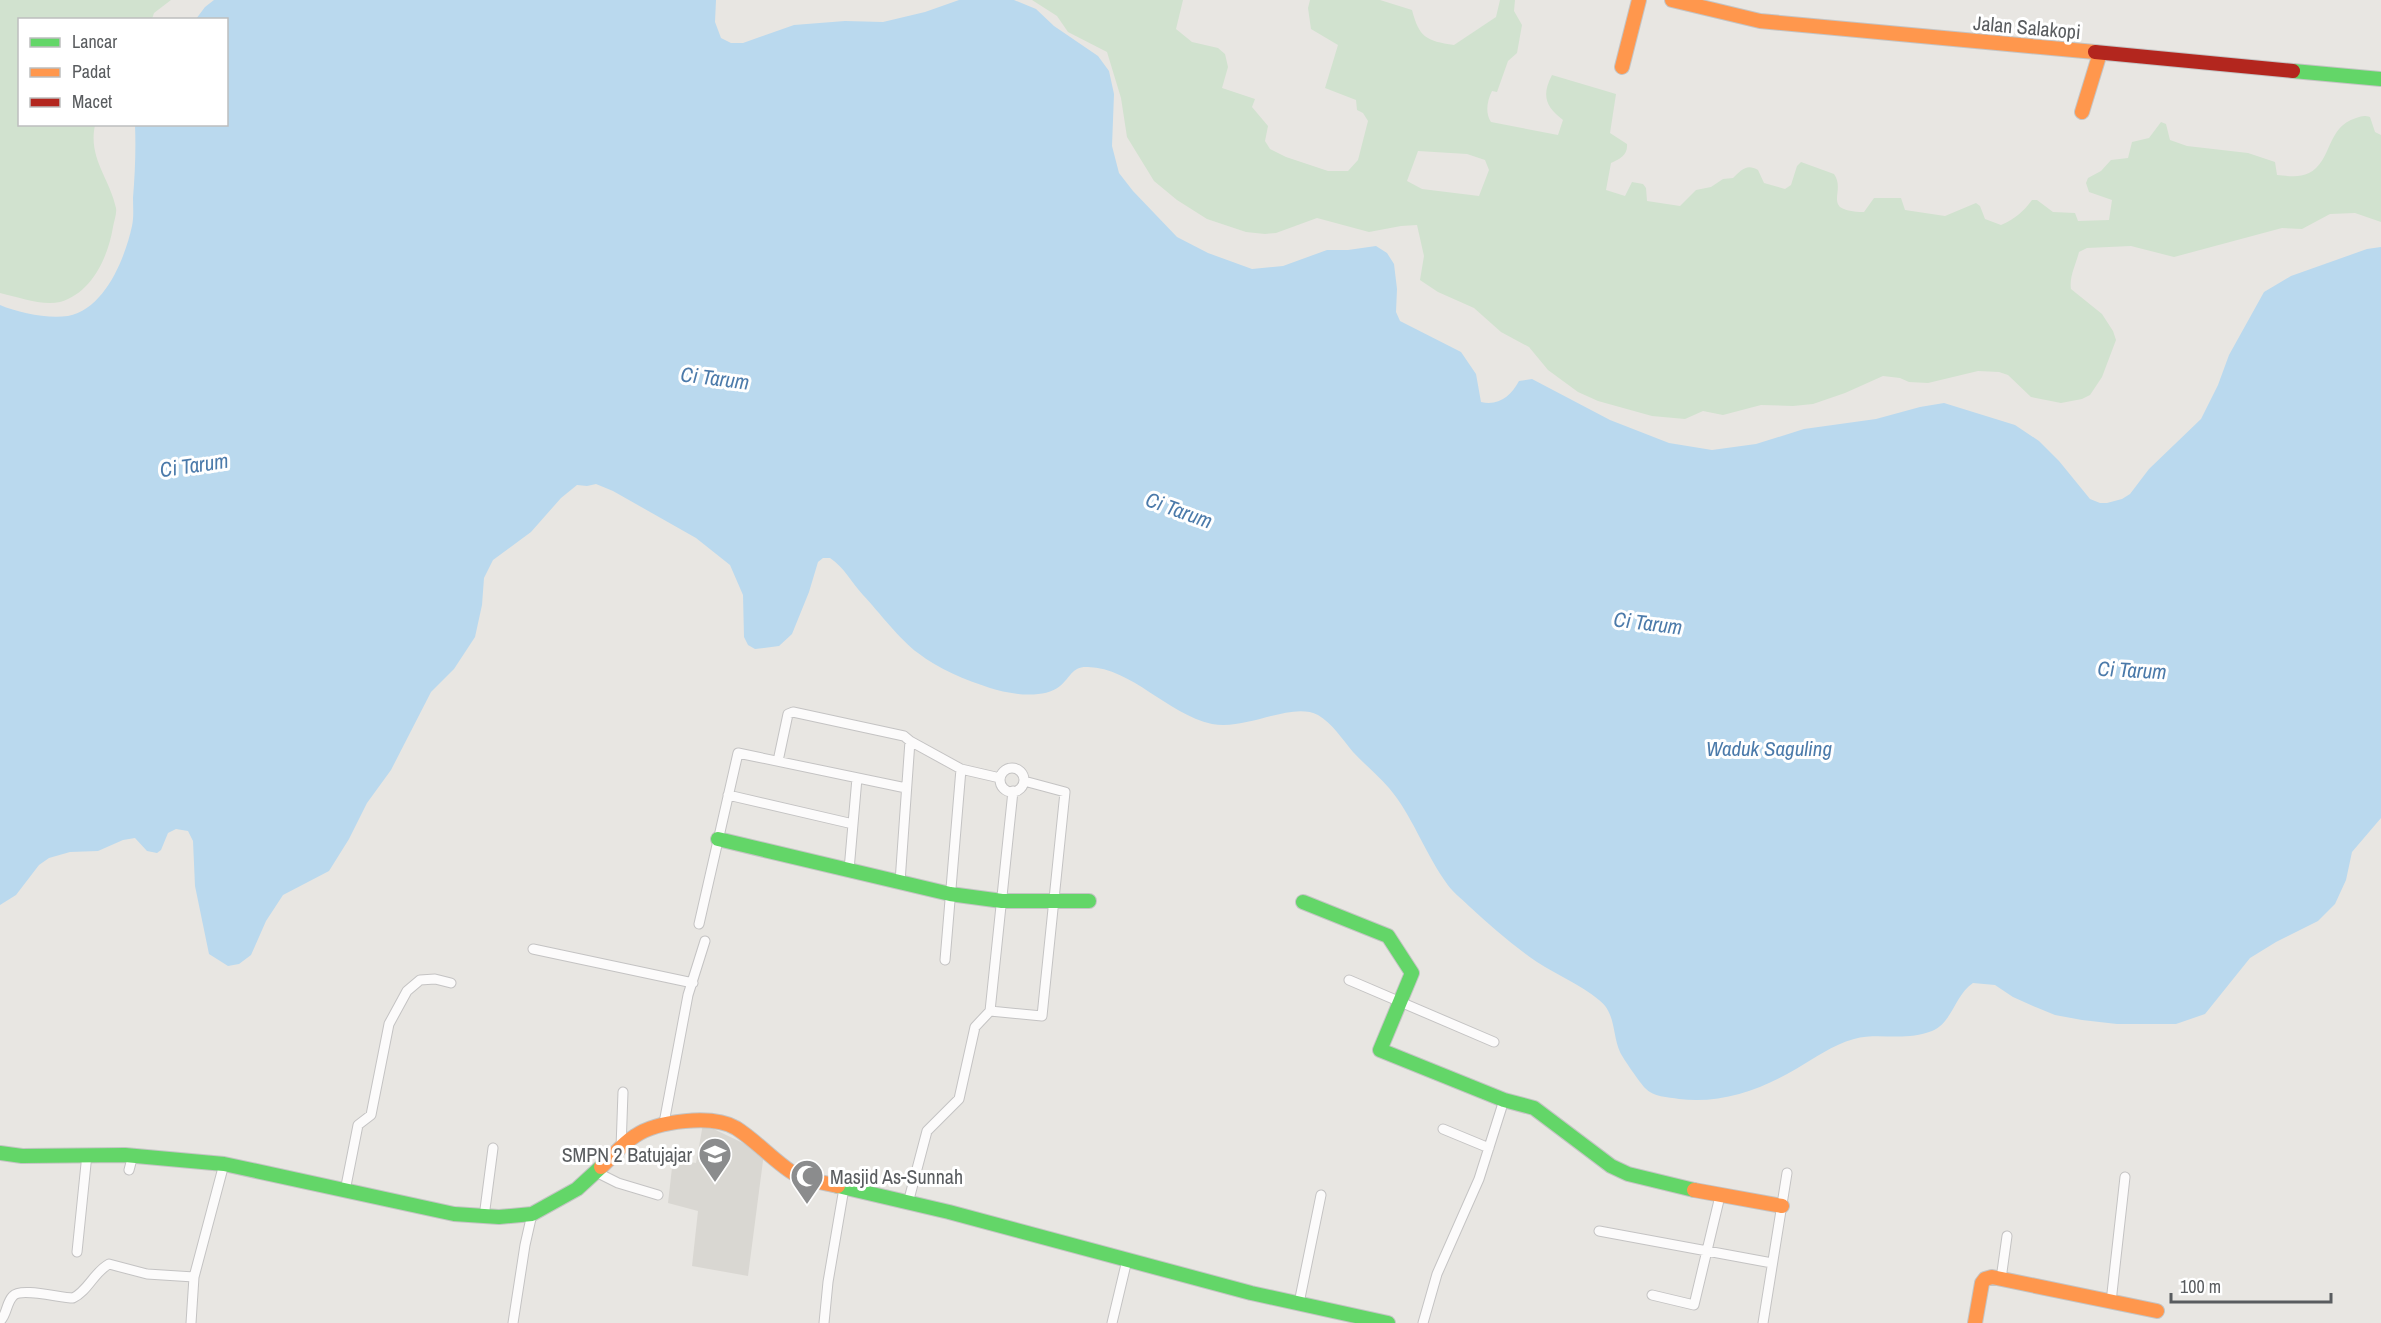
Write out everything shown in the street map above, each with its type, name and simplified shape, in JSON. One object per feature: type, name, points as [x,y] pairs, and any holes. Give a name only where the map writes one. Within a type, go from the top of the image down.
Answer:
[{"type":"street","points":[[1622,67],[1639,0]]},
{"type":"street","name":"Jalan Salakopi","points":[[1672,0],[1760,21],[2381,79]]},
{"type":"street","points":[[2082,112],[2100,53]]},
{"type":"street","points":[[778,762],[788,714],[793,712],[904,736],[961,769],[1000,778]]},
{"type":"street","points":[[900,882],[910,741]]},
{"type":"street","points":[[699,924],[738,753],[906,788]]},
{"type":"street","points":[[1016,768],[1022,773],[1024,781],[1020,788],[1013,791],[1005,789],[1000,778],[1007,769],[1016,768]]},
{"type":"street","points":[[945,960],[961,769]]},
{"type":"street","points":[[849,870],[856,778]]},
{"type":"street","points":[[990,1011],[1042,1016],[1065,792],[1024,781]]},
{"type":"street","points":[[908,1203],[927,1131],[959,1099],[975,1027],[990,1011],[1013,791]]},
{"type":"street","points":[[728,795],[853,824]]},
{"type":"street","points":[[718,839],[950,894],[1002,901],[1089,901]]},
{"type":"street","points":[[1303,902],[1388,936],[1412,974],[1380,1050],[1504,1100],[1538,1110],[1617,1169],[1659,1183],[1782,1206]]},
{"type":"street","points":[[664,1123],[693,982],[705,941]]},
{"type":"street","points":[[532,949],[693,982]]},
{"type":"street","points":[[345,1191],[358,1125],[371,1114],[389,1024],[407,991],[420,980],[435,979],[451,983]]},
{"type":"street","points":[[1349,980],[1494,1042]]},
{"type":"street","points":[[621,1148],[623,1092]]},
{"type":"street","points":[[1423,1323],[1437,1274],[1479,1179],[1504,1100]]},
{"type":"street","points":[[0,1153],[22,1156],[133,1155],[224,1164],[454,1214],[484,1217],[532,1214],[560,1200],[596,1172],[638,1134],[664,1123],[706,1120],[731,1126],[795,1174],[844,1188],[949,1212],[1127,1260],[1385,1323]]},
{"type":"street","points":[[1443,1129],[1489,1148]]},
{"type":"street","points":[[484,1217],[493,1148]]},
{"type":"street","points":[[77,1252],[87,1154]]},
{"type":"street","points":[[129,1170],[133,1155]]},
{"type":"street","points":[[191,1323],[194,1277],[224,1164]]},
{"type":"street","points":[[596,1172],[618,1183],[658,1194]]},
{"type":"street","points":[[1762,1323],[1787,1173]]},
{"type":"street","points":[[2111,1302],[2125,1177]]},
{"type":"street","points":[[824,1323],[828,1282],[844,1188]]},
{"type":"street","points":[[1299,1303],[1321,1195]]},
{"type":"street","points":[[1652,1295],[1694,1305],[1720,1196]]},
{"type":"street","points":[[513,1323],[532,1214]]},
{"type":"street","points":[[1599,1231],[1772,1263]]},
{"type":"street","points":[[2001,1279],[2007,1236]]},
{"type":"street","points":[[1112,1323],[1127,1260]]},
{"type":"street","points":[[0,1321],[4,1318],[10,1299],[15,1294],[24,1292],[73,1298],[78,1296],[96,1273],[108,1264],[147,1274],[194,1277]]},
{"type":"street","points":[[1975,1323],[1983,1280],[1992,1277],[2157,1311]]},
{"type":"shaded area","name":"SMPN 2 Batujajar","points":[[703,1124],[764,1153],[748,1276],[692,1266],[698,1211],[668,1203],[673,1159],[696,1163]]},
{"type":"green space","points":[[0,0],[171,0],[154,13],[152,18],[18,18],[18,126],[95,126],[94,148],[113,197],[116,213],[111,238],[102,262],[90,282],[81,291],[60,302],[53,303],[0,293]]},
{"type":"green space","points":[[1032,0],[1183,0],[1176,29],[1192,42],[1218,48],[1225,54],[1228,67],[1222,88],[1255,99],[1252,107],[1268,126],[1265,141],[1270,149],[1286,157],[1328,171],[1348,171],[1358,160],[1368,121],[1363,113],[1357,110],[1356,100],[1325,88],[1338,45],[1311,29],[1308,8],[1310,0],[1380,0],[1412,10],[1425,36],[1437,42],[1454,45],[1496,17],[1500,0],[1515,0],[1514,11],[1522,25],[1517,53],[1508,61],[1497,92],[1492,91],[1490,95],[1487,111],[1491,122],[1558,135],[1563,120],[1549,106],[1546,95],[1552,75],[1616,94],[1610,133],[1627,144],[1627,148],[1623,156],[1611,163],[1606,190],[1625,196],[1632,182],[1643,184],[1646,188],[1647,201],[1680,206],[1696,190],[1711,187],[1723,179],[1733,178],[1747,167],[1758,170],[1764,183],[1785,189],[1791,185],[1797,166],[1801,162],[1834,174],[1838,187],[1838,204],[1850,211],[1864,212],[1874,198],[1901,198],[1905,210],[1945,216],[1976,203],[1980,206],[1985,219],[2001,225],[2018,215],[2032,200],[2037,200],[2053,212],[2075,213],[2078,221],[2109,220],[2112,200],[2089,192],[2086,183],[2088,178],[2101,171],[2111,160],[2128,158],[2132,142],[2149,138],[2161,122],[2166,124],[2170,140],[2187,146],[2248,153],[2275,162],[2277,175],[2293,176],[2305,175],[2316,168],[2339,129],[2346,122],[2365,116],[2370,117],[2375,132],[2381,135],[2381,222],[2355,213],[2330,214],[2302,229],[2282,228],[2174,257],[2131,246],[2087,248],[2079,252],[2072,275],[2071,289],[2102,314],[2116,340],[2102,377],[2090,395],[2082,399],[2061,403],[2031,397],[2008,375],[1978,371],[1928,383],[1909,382],[1900,378],[1883,376],[1813,404],[1761,405],[1723,415],[1703,411],[1685,419],[1652,416],[1598,401],[1578,392],[1548,370],[1529,347],[1501,332],[1474,308],[1438,292],[1420,280],[1424,256],[1417,225],[1369,232],[1317,218],[1276,233],[1265,234],[1246,232],[1207,219],[1177,200],[1154,181],[1127,137],[1121,98],[1107,52],[1068,32],[1057,16]],"holes":[[[1418,151],[1467,154],[1485,160],[1489,170],[1479,196],[1422,189],[1407,181]]]},
{"type":"water","name":"Waduk Saguling","points":[[214,0],[716,0],[715,22],[721,38],[731,43],[743,43],[794,25],[845,21],[883,22],[925,12],[959,0],[1014,0],[1036,9],[1054,26],[1098,56],[1109,71],[1114,94],[1112,146],[1119,173],[1177,237],[1208,253],[1252,269],[1283,266],[1327,250],[1376,246],[1387,253],[1394,264],[1397,289],[1396,312],[1400,321],[1461,352],[1476,374],[1481,402],[1493,403],[1504,399],[1519,381],[1532,379],[1610,420],[1669,443],[1712,450],[1756,444],[1804,429],[1876,419],[1944,403],[2015,425],[2039,441],[2059,461],[2090,499],[2100,503],[2122,499],[2130,494],[2149,469],[2201,419],[2218,385],[2229,355],[2264,292],[2291,276],[2367,249],[2381,247],[2381,818],[2352,852],[2346,880],[2335,904],[2318,921],[2250,958],[2205,1014],[2176,1024],[2117,1024],[2082,1020],[2055,1015],[2013,997],[1995,985],[1973,983],[1967,988],[1945,1022],[1932,1031],[1912,1036],[1873,1036],[1854,1039],[1824,1052],[1782,1077],[1740,1094],[1695,1100],[1666,1097],[1648,1091],[1628,1065],[1617,1045],[1611,1017],[1599,1000],[1519,949],[1450,888],[1411,821],[1385,783],[1353,752],[1333,727],[1318,715],[1295,711],[1240,724],[1212,724],[1180,711],[1120,675],[1104,669],[1088,667],[1078,668],[1060,686],[1045,693],[1016,694],[990,688],[943,669],[911,647],[863,595],[844,570],[830,558],[823,558],[818,562],[792,634],[779,646],[755,649],[748,645],[744,637],[743,595],[730,565],[696,538],[613,491],[596,484],[577,485],[561,498],[531,532],[493,560],[484,578],[482,605],[475,637],[454,669],[431,692],[391,770],[367,803],[349,839],[329,871],[283,895],[266,921],[251,955],[239,964],[228,966],[209,954],[195,886],[193,841],[188,831],[176,829],[168,833],[161,850],[157,853],[147,851],[135,838],[123,840],[98,851],[70,852],[49,858],[39,865],[16,895],[0,905],[0,305],[33,315],[60,317],[81,311],[103,293],[118,267],[132,226],[135,126],[228,126],[228,18],[197,18]]},
{"type":"traffic: fast","points":[[2293,71],[2381,79]]},
{"type":"traffic: fast","points":[[718,839],[950,894],[1002,901],[1089,901]]},
{"type":"traffic: fast","points":[[1303,902],[1388,936],[1412,973],[1380,1050],[1504,1100],[1534,1108],[1611,1166],[1628,1174],[1694,1190]]},
{"type":"traffic: fast","points":[[0,1153],[22,1156],[125,1155],[224,1164],[454,1214],[499,1217],[532,1214],[577,1189],[601,1167]]},
{"type":"traffic: fast","points":[[838,1186],[949,1212],[1251,1293],[1388,1323]]},
{"type":"traffic: slow","points":[[1622,67],[1639,0]]},
{"type":"traffic: slow","points":[[1672,0],[1760,21],[2095,52]]},
{"type":"traffic: slow","points":[[2082,112],[2100,53]]},
{"type":"traffic: slow","points":[[601,1167],[635,1136],[657,1126],[685,1121],[713,1121],[736,1128],[795,1174],[838,1186]]},
{"type":"traffic: slow","points":[[1694,1190],[1782,1206]]},
{"type":"traffic: slow","points":[[1975,1323],[1982,1283],[1985,1279],[1992,1277],[2157,1311]]},
{"type":"traffic: jam","points":[[2095,52],[2293,71]]},
{"type":"place","name":"SMPN 2 Batujajar","points":[[715,1183]]},
{"type":"place","name":"Masjid As-Sunnah","points":[[807,1205]]},
{"type":"water label","name":"Ci Tarum","points":[[715,378]]},
{"type":"water label","name":"Ci Tarum","points":[[194,465]]},
{"type":"water label","name":"Ci Tarum","points":[[1179,510]]},
{"type":"water label","name":"Ci Tarum","points":[[1648,623]]},
{"type":"water label","name":"Ci Tarum","points":[[2132,670]]}]
